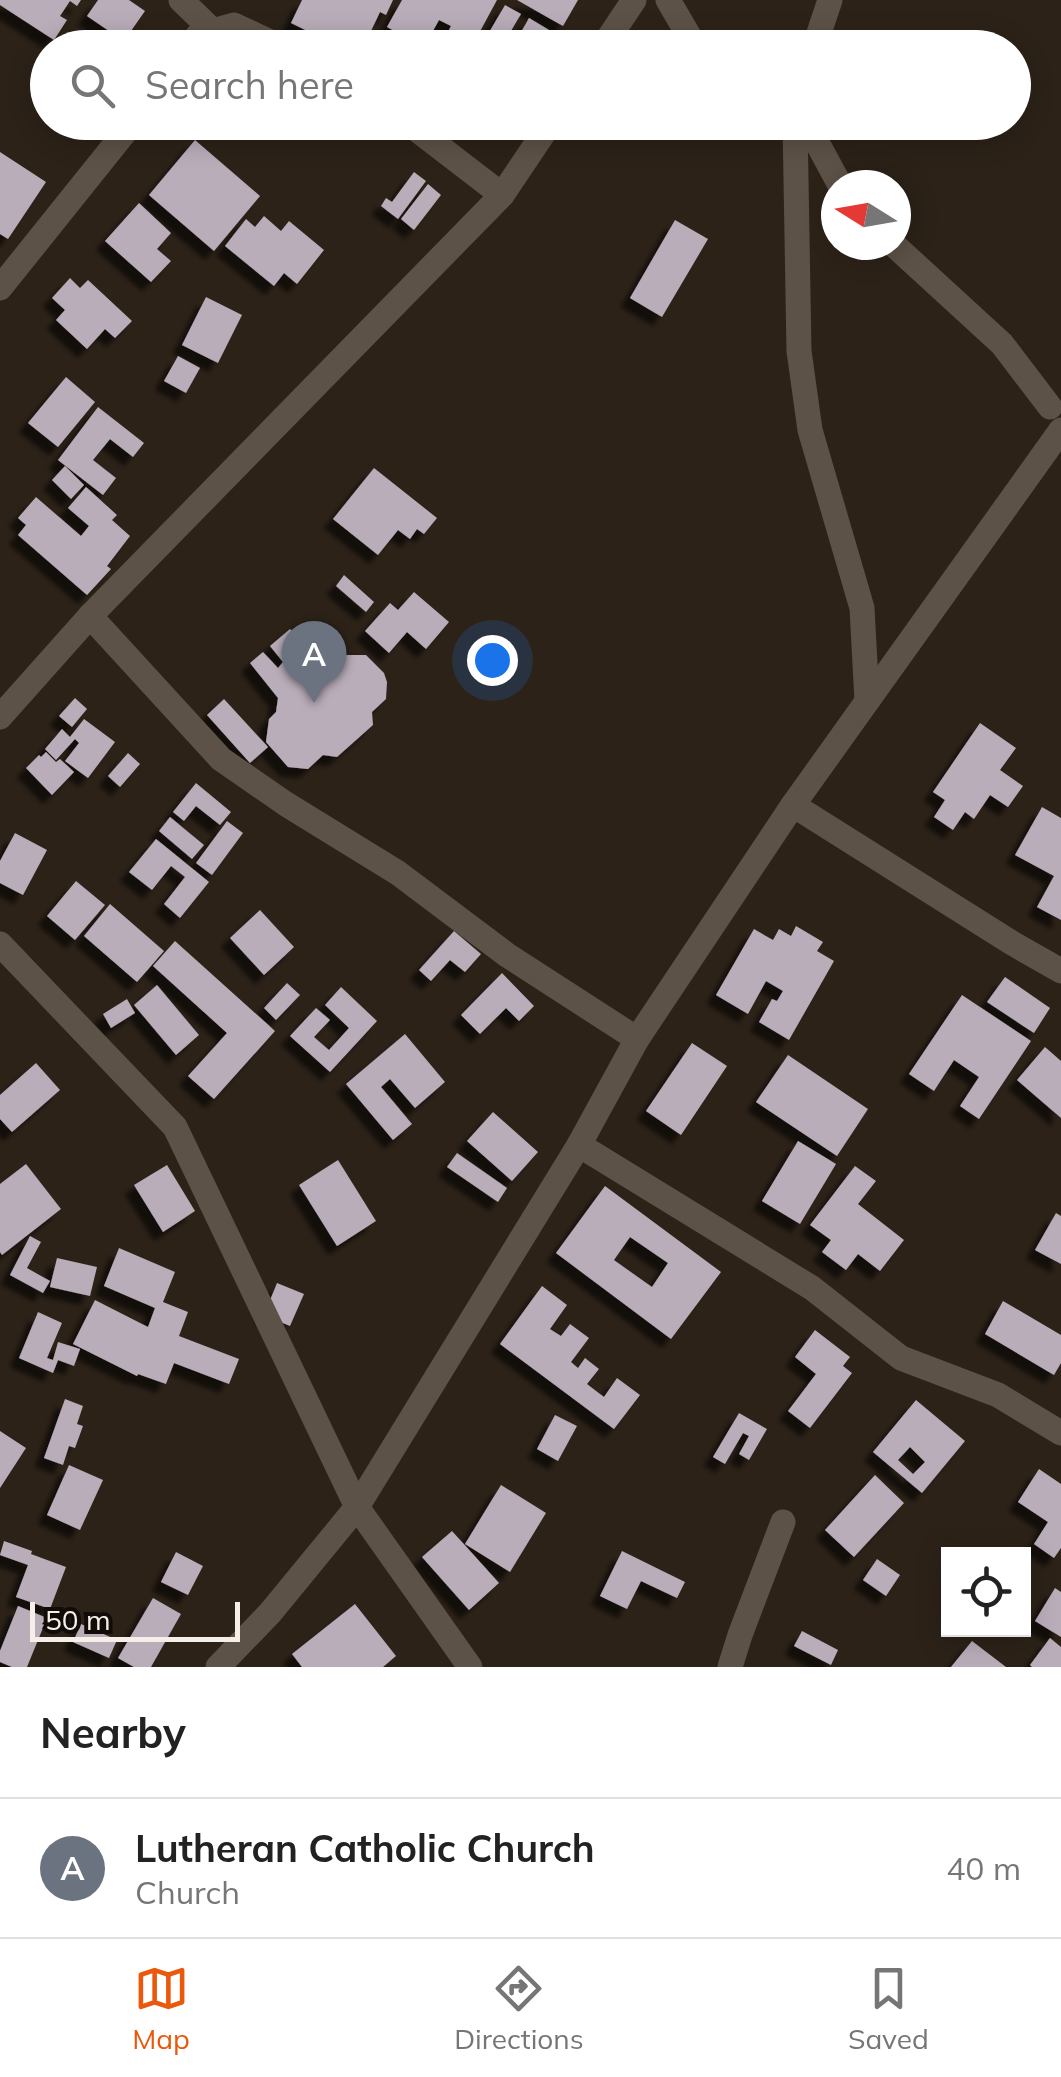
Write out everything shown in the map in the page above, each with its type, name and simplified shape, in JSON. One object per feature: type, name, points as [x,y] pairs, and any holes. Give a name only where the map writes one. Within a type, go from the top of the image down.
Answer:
[{"type":"street","points":[[181,0],[212,30]]},
{"type":"street","points":[[614,30],[634,0]]},
{"type":"street","points":[[668,0],[686,30]]},
{"type":"street","points":[[820,30],[830,0]]},
{"type":"street","points":[[217,30],[234,26],[243,30]]},
{"type":"street","points":[[0,288],[118,140]]},
{"type":"street","points":[[432,140],[502,194]]},
{"type":"street","points":[[0,717],[90,616],[502,194],[539,140]]},
{"type":"street","points":[[795,140],[799,350],[810,430],[862,608],[867,701]]},
{"type":"street","points":[[816,140],[832,170]]},
{"type":"street","points":[[218,1667],[270,1613],[358,1507],[579,1145],[637,1040],[793,805],[1055,433],[1002,344],[910,260]]},
{"type":"street","points":[[90,616],[221,759],[398,873],[506,955],[637,1040]]},
{"type":"street","points":[[793,805],[1061,971]]},
{"type":"street","points":[[0,944],[175,1127],[358,1507],[470,1667]]},
{"type":"street","points":[[579,1145],[812,1288],[901,1358],[998,1396],[1061,1432]]},
{"type":"street","points":[[730,1667],[782,1522]]},
{"type":"building","points":[[0,0],[81,0],[77,6],[70,1],[60,16],[67,20],[60,30],[39,30],[0,5]]},
{"type":"building","points":[[98,0],[129,0],[145,11],[132,30],[108,30],[87,16]]},
{"type":"building","points":[[302,0],[393,0],[386,15],[380,12],[372,30],[305,30],[291,23]]},
{"type":"building","points":[[402,0],[497,0],[481,30],[449,30],[451,26],[439,20],[433,30],[387,27]]},
{"type":"building","points":[[517,0],[578,0],[563,26]]},
{"type":"building","points":[[505,5],[521,14],[512,30],[490,30]]},
{"type":"building","points":[[529,18],[549,30],[522,30]]},
{"type":"building","points":[[195,140],[260,196],[214,251],[149,195]]},
{"type":"building","points":[[0,152],[46,182],[8,239],[0,234]]},
{"type":"building","points":[[414,172],[426,181],[398,219],[381,206],[386,198],[392,202]]},
{"type":"building","points":[[428,184],[441,195],[414,230],[401,219]]},
{"type":"building","points":[[139,203],[171,233],[157,249],[171,261],[151,282],[105,241]]},
{"type":"building","points":[[264,216],[281,231],[289,221],[324,250],[297,284],[284,273],[274,286],[225,246],[246,219],[255,227]]},
{"type":"building","points":[[675,220],[708,239],[662,317],[630,298]]},
{"type":"building","points":[[70,278],[80,288],[88,280],[132,321],[115,338],[105,329],[87,349],[56,320],[65,310],[52,298]]},
{"type":"building","points":[[206,297],[242,315],[218,363],[182,345]]},
{"type":"building","points":[[178,356],[200,368],[186,393],[164,381]]},
{"type":"building","points":[[66,377],[95,402],[58,447],[28,423]]},
{"type":"building","points":[[98,407],[144,443],[133,457],[110,439],[93,460],[116,478],[103,495],[58,460]]},
{"type":"building","points":[[65,466],[84,485],[71,499],[52,480]]},
{"type":"building","points":[[374,468],[437,518],[424,534],[417,529],[410,539],[398,530],[378,555],[333,519]]},
{"type":"building","points":[[86,487],[117,515],[112,520],[130,536],[107,566],[111,569],[87,595],[18,535],[26,525],[18,518],[36,497],[81,536],[89,526],[68,508]]},
{"type":"building","points":[[344,575],[374,602],[366,612],[336,586]]},
{"type":"building","points":[[414,592],[449,622],[426,649],[407,632],[389,653],[365,631],[390,603],[398,610]]},
{"type":"building","points":[[290,629],[322,661],[366,655],[384,673],[387,682],[386,699],[372,712],[373,725],[337,757],[323,755],[308,769],[288,767],[266,742],[269,719],[276,712],[278,698],[250,663],[263,652],[278,668],[283,662],[270,646]]},
{"type":"building","points":[[75,698],[87,709],[72,727],[59,716]]},
{"type":"building","points":[[224,699],[268,747],[250,763],[207,715]]},
{"type":"building","points":[[84,719],[115,742],[88,778],[65,761],[79,743],[75,739],[56,760],[45,749],[62,729],[70,737]]},
{"type":"building","points":[[980,723],[1016,748],[1000,770],[1023,786],[1008,807],[990,795],[974,819],[965,812],[953,830],[934,817],[945,800],[933,792]]},
{"type":"building","points":[[46,752],[74,772],[52,795],[26,768]]},
{"type":"building","points":[[128,753],[140,764],[120,787],[108,776]]},
{"type":"building","points":[[196,783],[231,812],[220,825],[196,806],[184,821],[173,812]]},
{"type":"building","points":[[1042,807],[1061,818],[1061,920],[1037,907],[1054,876],[1015,855]]},
{"type":"building","points":[[170,817],[204,845],[192,859],[159,831]]},
{"type":"building","points":[[227,821],[243,833],[212,875],[196,863]]},
{"type":"building","points":[[15,833],[47,850],[23,895],[0,883],[0,861]]},
{"type":"building","points":[[156,839],[209,882],[180,918],[164,904],[185,877],[171,866],[152,890],[129,872]]},
{"type":"building","points":[[76,881],[105,905],[75,940],[47,916]]},
{"type":"building","points":[[110,904],[164,951],[137,982],[84,936]]},
{"type":"building","points":[[260,910],[294,947],[264,975],[230,938]]},
{"type":"building","points":[[796,926],[823,942],[817,951],[834,961],[789,1040],[759,1022],[772,999],[777,1001],[783,991],[766,981],[748,1014],[716,995],[754,929],[773,940],[779,929],[791,936]]},
{"type":"building","points":[[454,931],[481,954],[465,972],[450,960],[431,981],[419,970]]},
{"type":"building","points":[[175,941],[275,1031],[214,1099],[188,1076],[227,1033],[153,966]]},
{"type":"building","points":[[502,973],[534,1006],[519,1021],[506,1008],[480,1034],[461,1015]]},
{"type":"building","points":[[1005,977],[1050,1008],[1034,1033],[987,1002]]},
{"type":"building","points":[[287,983],[300,995],[276,1020],[264,1008]]},
{"type":"building","points":[[157,985],[199,1035],[176,1055],[134,1005]]},
{"type":"building","points":[[341,987],[377,1021],[330,1072],[290,1036],[316,1008],[330,1020],[314,1037],[329,1050],[349,1028],[325,1005]]},
{"type":"building","points":[[962,995],[1031,1041],[979,1119],[960,1106],[979,1077],[954,1060],[934,1091],[909,1074]]},
{"type":"building","points":[[127,999],[135,1013],[111,1028],[103,1014]]},
{"type":"building","points":[[405,1034],[445,1082],[415,1108],[390,1079],[381,1087],[412,1124],[393,1140],[346,1084]]},
{"type":"building","points":[[692,1043],[727,1066],[681,1135],[646,1111]]},
{"type":"building","points":[[1045,1047],[1061,1061],[1061,1118],[1017,1080]]},
{"type":"building","points":[[788,1055],[868,1109],[837,1156],[756,1102]]},
{"type":"building","points":[[36,1063],[60,1090],[12,1132],[0,1119],[0,1095]]},
{"type":"building","points":[[493,1112],[538,1152],[512,1181],[467,1141]]},
{"type":"building","points":[[798,1141],[836,1164],[800,1224],[762,1201]]},
{"type":"building","points":[[457,1153],[507,1188],[498,1202],[447,1167]]},
{"type":"building","points":[[338,1160],[376,1221],[337,1246],[299,1185]]},
{"type":"building","points":[[26,1164],[61,1209],[2,1255],[0,1184]]},
{"type":"building","points":[[167,1165],[195,1211],[163,1232],[134,1185]]},
{"type":"building","points":[[855,1166],[876,1181],[858,1204],[904,1240],[880,1271],[858,1254],[846,1270],[822,1252],[831,1240],[810,1225]]},
{"type":"building","points":[[605,1186],[721,1272],[671,1339],[556,1253]],"holes":[[[630,1237],[668,1263],[652,1287],[614,1260]]]},
{"type":"building","points":[[1056,1213],[1061,1216],[1061,1264],[1035,1250]]},
{"type":"building","points":[[30,1236],[41,1242],[27,1268],[50,1281],[43,1293],[10,1275]]},
{"type":"building","points":[[119,1248],[175,1272],[163,1302],[188,1312],[179,1336],[239,1359],[229,1384],[174,1363],[166,1384],[137,1376],[73,1344],[95,1300],[148,1327],[155,1308],[104,1286]]},
{"type":"building","points":[[57,1258],[97,1267],[90,1296],[50,1287]]},
{"type":"building","points":[[277,1283],[304,1294],[290,1326],[264,1315]]},
{"type":"building","points":[[542,1286],[567,1305],[550,1329],[561,1336],[570,1324],[589,1338],[571,1362],[578,1368],[585,1358],[599,1369],[587,1384],[604,1397],[617,1378],[640,1395],[614,1429],[500,1344]]},
{"type":"building","points":[[1003,1301],[1061,1335],[1061,1363],[1054,1375],[985,1334]]},
{"type":"building","points":[[38,1312],[62,1323],[47,1358],[53,1360],[58,1342],[80,1349],[74,1366],[58,1360],[53,1373],[19,1358]]},
{"type":"building","points":[[815,1330],[850,1357],[843,1366],[852,1373],[810,1428],[788,1411],[816,1374],[795,1357]]},
{"type":"building","points":[[65,1399],[83,1406],[77,1424],[83,1426],[75,1448],[69,1446],[63,1465],[44,1458]]},
{"type":"building","points":[[916,1400],[965,1441],[922,1493],[873,1452]],"holes":[[[910,1447],[925,1462],[913,1474],[898,1460]]]},
{"type":"building","points":[[739,1413],[767,1429],[749,1460],[739,1454],[749,1436],[743,1433],[725,1464],[713,1457]]},
{"type":"building","points":[[555,1415],[577,1426],[558,1461],[537,1449]]},
{"type":"building","points":[[0,1431],[26,1448],[0,1488]]},
{"type":"building","points":[[69,1465],[103,1480],[80,1530],[47,1515]]},
{"type":"building","points":[[1039,1469],[1061,1484],[1061,1548],[1054,1558],[1034,1544],[1048,1522],[1018,1502]]},
{"type":"building","points":[[875,1475],[904,1503],[854,1557],[825,1530]]},
{"type":"building","points":[[501,1485],[546,1513],[510,1572],[465,1544]]},
{"type":"building","points":[[452,1531],[499,1583],[469,1610],[422,1557]]},
{"type":"building","points":[[4,1541],[66,1567],[50,1609],[16,1597],[28,1565],[0,1555]]},
{"type":"building","points":[[622,1551],[685,1582],[677,1598],[641,1581],[627,1609],[600,1596]]},
{"type":"building","points":[[176,1552],[203,1566],[188,1595],[161,1582]]},
{"type":"building","points":[[877,1559],[900,1575],[886,1596],[863,1580]]},
{"type":"building","points":[[1055,1588],[1061,1592],[1061,1637],[1035,1621]]},
{"type":"building","points":[[153,1598],[181,1614],[151,1667],[134,1667],[118,1658]]},
{"type":"building","points":[[355,1604],[396,1656],[383,1667],[302,1667],[292,1654]]},
{"type":"building","points":[[18,1606],[47,1618],[27,1667],[0,1662],[0,1651]]},
{"type":"building","points":[[81,1624],[117,1640],[109,1658],[73,1642]]},
{"type":"building","points":[[802,1631],[838,1650],[831,1665],[794,1646]]},
{"type":"building","points":[[1050,1638],[1061,1647],[1061,1667],[1032,1667],[1030,1665]]},
{"type":"building","points":[[972,1641],[1006,1667],[951,1667]]},
{"type":"place","name":"Lutheran Catholic Church","points":[[314,703]]}]
